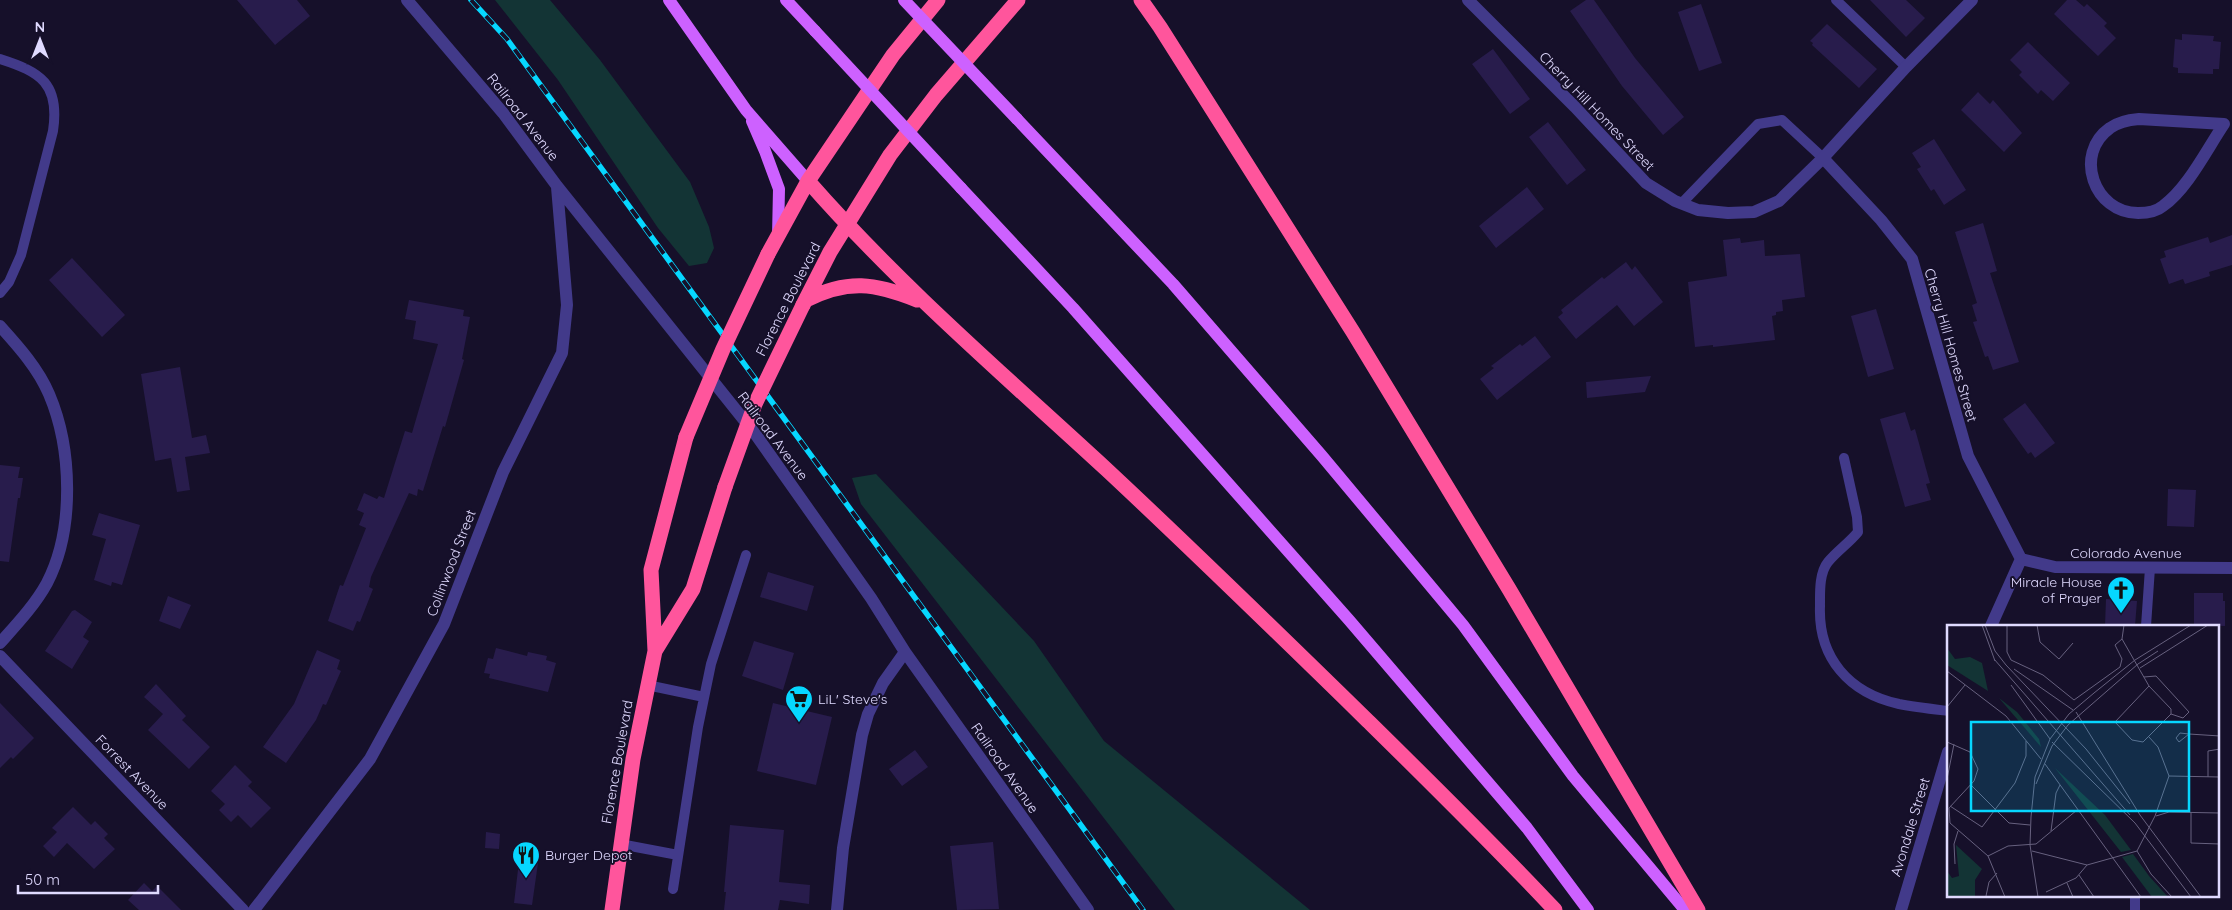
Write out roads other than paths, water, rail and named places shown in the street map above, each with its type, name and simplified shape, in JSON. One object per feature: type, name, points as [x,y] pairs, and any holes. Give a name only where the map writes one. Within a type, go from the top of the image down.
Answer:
[{"type":"highway","name":"Florence Boulevard","points":[[612,910],[633,759],[655,651],[651,570],[686,437],[723,349],[768,254],[808,181],[894,55],[938,0]]},
{"type":"highway","name":"Florence Boulevard","points":[[655,651],[693,588],[725,487],[755,404],[830,252],[890,155],[930,102],[990,30],[1018,0]]},
{"type":"highway","points":[[1141,0],[1353,332],[1524,614],[1698,910]]},
{"type":"highway","points":[[1151,0],[1160,27]]},
{"type":"highway","points":[[808,181],[846,225],[922,302],[1107,470],[1289,644],[1452,804],[1555,910]]},
{"type":"highway","points":[[804,302],[826,290],[856,286],[885,287],[922,302]]},
{"type":"main road","points":[[669,0],[746,110],[808,181]]},
{"type":"main road","points":[[786,0],[1080,315],[1349,620],[1527,828],[1588,910]]},
{"type":"main road","points":[[904,0],[1173,284],[1322,456],[1463,625],[1573,776],[1685,910]]},
{"type":"main road","points":[[746,110],[765,151],[779,189],[778,236]]},
{"type":"street","name":"Railroad Avenue","points":[[407,0],[503,113],[557,186],[756,435],[866,591],[905,652],[1082,908]]},
{"type":"street","name":"Cherry Hill Homes Street","points":[[1468,0],[1575,107],[1646,184],[1681,204],[1698,210],[1728,213],[1754,212],[1779,201],[1823,158],[1906,67],[1972,0]]},
{"type":"street","points":[[2139,119],[2228,124],[2173,198],[2161,208],[2146,213],[2130,213],[2115,208],[2102,198],[2094,185],[2090,170],[2092,154],[2098,140],[2110,128],[2123,121],[2139,119]]},
{"type":"street","name":"Cherry Hill Homes Street","points":[[1823,158],[1882,220],[1912,259],[1968,456],[2021,559]]},
{"type":"street","name":"Collinwood Street","points":[[254,910],[370,759],[444,624],[503,472],[562,352],[567,305],[557,186]]},
{"type":"street","points":[[0,326],[32,365],[48,392],[58,418],[69,485],[60,551],[47,583],[28,610],[0,642]]},
{"type":"street","points":[[1991,625],[2021,559]]},
{"type":"street","name":"Colorado Avenue","points":[[2021,559],[2055,567],[2232,568]]},
{"type":"street","points":[[837,910],[843,848],[862,735],[868,714],[883,683],[905,652]]},
{"type":"street","name":"Forrest Avenue","points":[[0,656],[243,910]]},
{"type":"street","name":"Avondale Street","points":[[1902,910],[1947,755]]},
{"type":"lane","points":[[1836,0],[1906,67]]},
{"type":"lane","points":[[0,59],[24,66],[43,79],[53,97],[55,114],[53,131],[21,255],[9,282],[0,293]]},
{"type":"lane","points":[[1681,204],[1758,124],[1782,120],[1823,158]]},
{"type":"lane","points":[[1844,458],[1857,517],[1858,532],[1827,563],[1820,584],[1820,612],[1825,645],[1840,672],[1866,693],[1898,704],[1947,711]]},
{"type":"lane","points":[[672,889],[711,664],[746,555]]},
{"type":"lane","points":[[2146,625],[2150,568]]},
{"type":"lane","points":[[647,686],[704,697]]},
{"type":"lane","points":[[620,844],[678,855]]},
{"type":"railway","points":[[471,0],[507,39],[1143,910]]},
{"type":"place","name":"Miracle House of Prayer","points":[[2121,614]]},
{"type":"place","name":"LiL' Steve's","points":[[799,723]]},
{"type":"place","name":"Burger Depot","points":[[526,879]]}]
